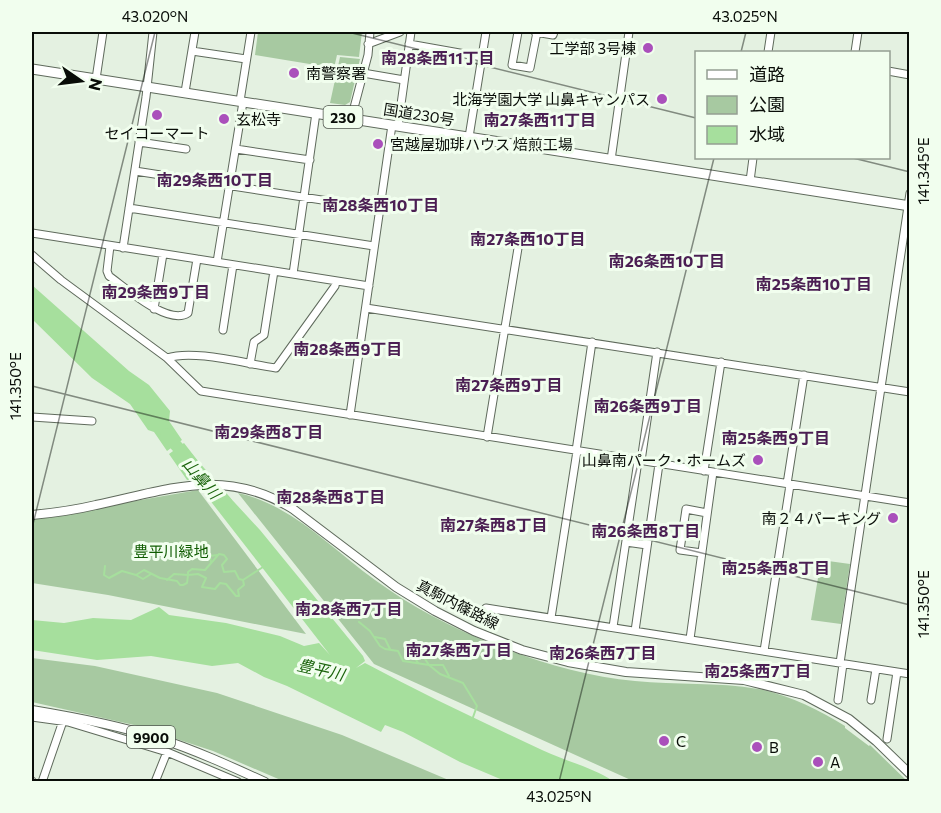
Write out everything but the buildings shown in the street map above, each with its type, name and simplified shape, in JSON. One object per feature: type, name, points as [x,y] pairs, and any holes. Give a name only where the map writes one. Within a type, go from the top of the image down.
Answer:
[{"type":"highway","name":"国道230号","points":[[32,69],[908,206]]},
{"type":"main road","name":"真駒内篠路線","points":[[32,515],[184,486],[207,484],[229,485],[269,496],[306,518],[396,587],[474,631],[522,650],[568,662],[626,672],[744,680],[804,695],[849,719],[876,741],[909,774]]},
{"type":"main road","name":"9900","points":[[32,710],[73,717],[157,738],[208,756],[265,782]]},
{"type":"street","points":[[96,79],[103,32]]},
{"type":"street","points":[[123,248],[153,32]]},
{"type":"street","points":[[185,92],[195,32]]},
{"type":"street","points":[[217,262],[236,149],[251,32]]},
{"type":"street","points":[[351,119],[368,55],[370,32]]},
{"type":"street","points":[[368,44],[400,32]]},
{"type":"street","points":[[350,415],[374,246],[411,32]]},
{"type":"street","points":[[469,137],[486,32]]},
{"type":"street","points":[[518,32],[512,64],[530,68],[536,32],[554,34],[554,32]]},
{"type":"street","points":[[611,160],[629,32]]},
{"type":"street","points":[[768,51],[771,32]]},
{"type":"street","points":[[855,51],[858,32]]},
{"type":"street","points":[[409,44],[482,57]]},
{"type":"street","points":[[192,51],[246,59]]},
{"type":"street","points":[[890,71],[909,75]]},
{"type":"street","points":[[363,73],[404,80]]},
{"type":"street","points":[[293,274],[316,113]]},
{"type":"street","points":[[139,142],[186,149]]},
{"type":"street","points":[[236,149],[310,160]]},
{"type":"street","points":[[750,181],[753,159]]},
{"type":"street","points":[[135,171],[380,209]]},
{"type":"street","points":[[838,700],[880,387],[909,193]]},
{"type":"street","points":[[129,208],[374,246]]},
{"type":"street","points":[[32,233],[369,286]]},
{"type":"street","points":[[487,437],[520,236]]},
{"type":"street","points":[[110,246],[107,274],[159,312],[186,315],[197,259]]},
{"type":"street","points":[[154,309],[163,254]]},
{"type":"street","points":[[32,255],[61,280],[167,358],[201,391],[909,503]]},
{"type":"street","points":[[223,330],[233,265]]},
{"type":"street","points":[[250,364],[254,342],[264,335],[274,271]]},
{"type":"street","points":[[167,358],[192,355],[276,368],[335,286],[336,281]]},
{"type":"street","points":[[366,308],[909,392]]},
{"type":"street","points":[[551,618],[592,342]]},
{"type":"street","points":[[613,627],[657,352]]},
{"type":"street","points":[[704,471],[721,362]]},
{"type":"street","points":[[764,651],[804,375]]},
{"type":"street","points":[[32,417],[92,421]]},
{"type":"street","points":[[635,631],[659,464]]},
{"type":"street","points":[[690,639],[713,472]]},
{"type":"street","points":[[702,553],[680,549],[686,509],[707,513]]},
{"type":"street","points":[[626,542],[647,545]]},
{"type":"street","points":[[486,608],[909,674]]},
{"type":"street","points":[[871,700],[876,669]]},
{"type":"street","points":[[886,739],[897,672]]},
{"type":"street","points":[[32,717],[63,721],[167,752],[238,782]]},
{"type":"street","points":[[44,781],[63,721]]},
{"type":"street","points":[[155,782],[167,752]]},
{"type":"green space","points":[[258,32],[362,32],[359,57],[337,55],[334,68],[255,55]]},
{"type":"green space","points":[[340,57],[360,59],[350,102],[345,105],[330,103]]},
{"type":"green space","name":"豊平川緑地","points":[[198,490],[306,634],[108,595],[32,583],[32,519]]},
{"type":"green space","points":[[238,493],[258,499],[293,517],[389,590],[448,624],[479,638],[546,663],[599,676],[650,682],[743,687],[781,695],[845,726],[870,745],[907,781],[633,781],[374,664]]},
{"type":"green space","points":[[821,560],[850,564],[841,624],[811,620]]},
{"type":"green space","points":[[32,658],[95,666],[217,693],[342,735],[451,781],[283,781],[213,751],[134,725],[32,702]]},
{"type":"water","points":[[32,285],[129,371],[149,385],[170,411],[169,421],[182,440],[167,451],[154,432],[148,430],[130,404],[92,378],[32,319]]},
{"type":"water","points":[[184,443],[212,479],[187,480],[169,454]]},
{"type":"water","name":"豊平川","points":[[202,490],[223,490],[260,530],[363,656],[365,661],[356,668],[365,663],[497,729],[613,781],[505,781],[460,762],[403,732],[385,725],[381,732],[238,663],[212,666],[151,656],[97,660],[32,650],[32,620],[64,623],[93,618],[131,620],[159,607],[169,615],[226,623],[280,636],[304,646],[319,643],[330,655]]},
{"type":"waterway","name":"山鼻川","points":[[166,434],[226,502]]},
{"type":"waterway","points":[[167,580],[174,574],[188,575],[192,569],[205,570],[219,554],[224,555],[227,559],[222,565],[224,572],[235,571],[239,579],[243,580]]},
{"type":"waterway","points":[[211,563],[210,556],[217,555]]},
{"type":"waterway","points":[[105,566],[104,575],[109,578],[122,571],[136,575],[144,570],[160,578],[177,581],[180,585],[187,583],[188,575],[198,574],[206,578],[202,587],[215,589],[220,583],[226,584],[236,596],[239,596],[238,590],[244,585],[243,580],[263,567]]},
{"type":"waterway","points":[[136,575],[143,579],[151,574]]},
{"type":"waterway","points":[[359,622],[370,631],[380,646],[398,651],[403,661],[429,665],[440,674],[463,683],[477,706],[472,720]]},
{"type":"waterway","points":[[375,637],[385,639],[390,649]]},
{"type":"waterway","points":[[407,650],[418,663]]},
{"type":"waterway","points":[[410,652],[423,656],[429,665],[443,665],[449,676]]},
{"type":"place","name":"工学部 3号棟","points":[[648,48]]},
{"type":"place","name":"南警察署","points":[[294,73]]},
{"type":"place","name":"北海学園大学 山鼻キャンパス","points":[[662,99]]},
{"type":"place","name":"セイコーマート","points":[[157,115]]},
{"type":"place","name":"玄松寺","points":[[224,119]]},
{"type":"place","name":"宮越屋珈琲ハウス 焙煎工場","points":[[378,144]]},
{"type":"place","name":"山鼻南パーク・ホームズ","points":[[758,460]]},
{"type":"place","name":"南２４パーキング","points":[[893,518]]},
{"type":"place","name":"C","points":[[664,741]]},
{"type":"place","name":"B","points":[[757,747]]},
{"type":"place","name":"A","points":[[818,762]]},
{"type":"district","name":"南28条西11丁目","points":[[438,57]]},
{"type":"district","name":"南27条西11丁目","points":[[540,119]]},
{"type":"district","name":"南29条西10丁目","points":[[215,179]]},
{"type":"district","name":"南28条西10丁目","points":[[381,204]]},
{"type":"district","name":"南27条西10丁目","points":[[528,238]]},
{"type":"district","name":"南26条西10丁目","points":[[667,260]]},
{"type":"district","name":"南25条西10丁目","points":[[814,283]]},
{"type":"district","name":"南29条西9丁目","points":[[156,291]]},
{"type":"district","name":"南28条西9丁目","points":[[348,348]]},
{"type":"district","name":"南27条西9丁目","points":[[509,384]]},
{"type":"district","name":"南26条西9丁目","points":[[648,405]]},
{"type":"district","name":"南29条西8丁目","points":[[269,431]]},
{"type":"district","name":"南25条西9丁目","points":[[776,437]]},
{"type":"district","name":"南28条西8丁目","points":[[331,496]]},
{"type":"district","name":"南27条西8丁目","points":[[494,524]]},
{"type":"district","name":"南26条西8丁目","points":[[646,530]]},
{"type":"district","name":"南25条西8丁目","points":[[776,567]]},
{"type":"district","name":"南28条西7丁目","points":[[349,608]]},
{"type":"district","name":"南27条西7丁目","points":[[459,649]]},
{"type":"district","name":"南26条西7丁目","points":[[603,652]]},
{"type":"district","name":"南25条西7丁目","points":[[758,670]]}]
